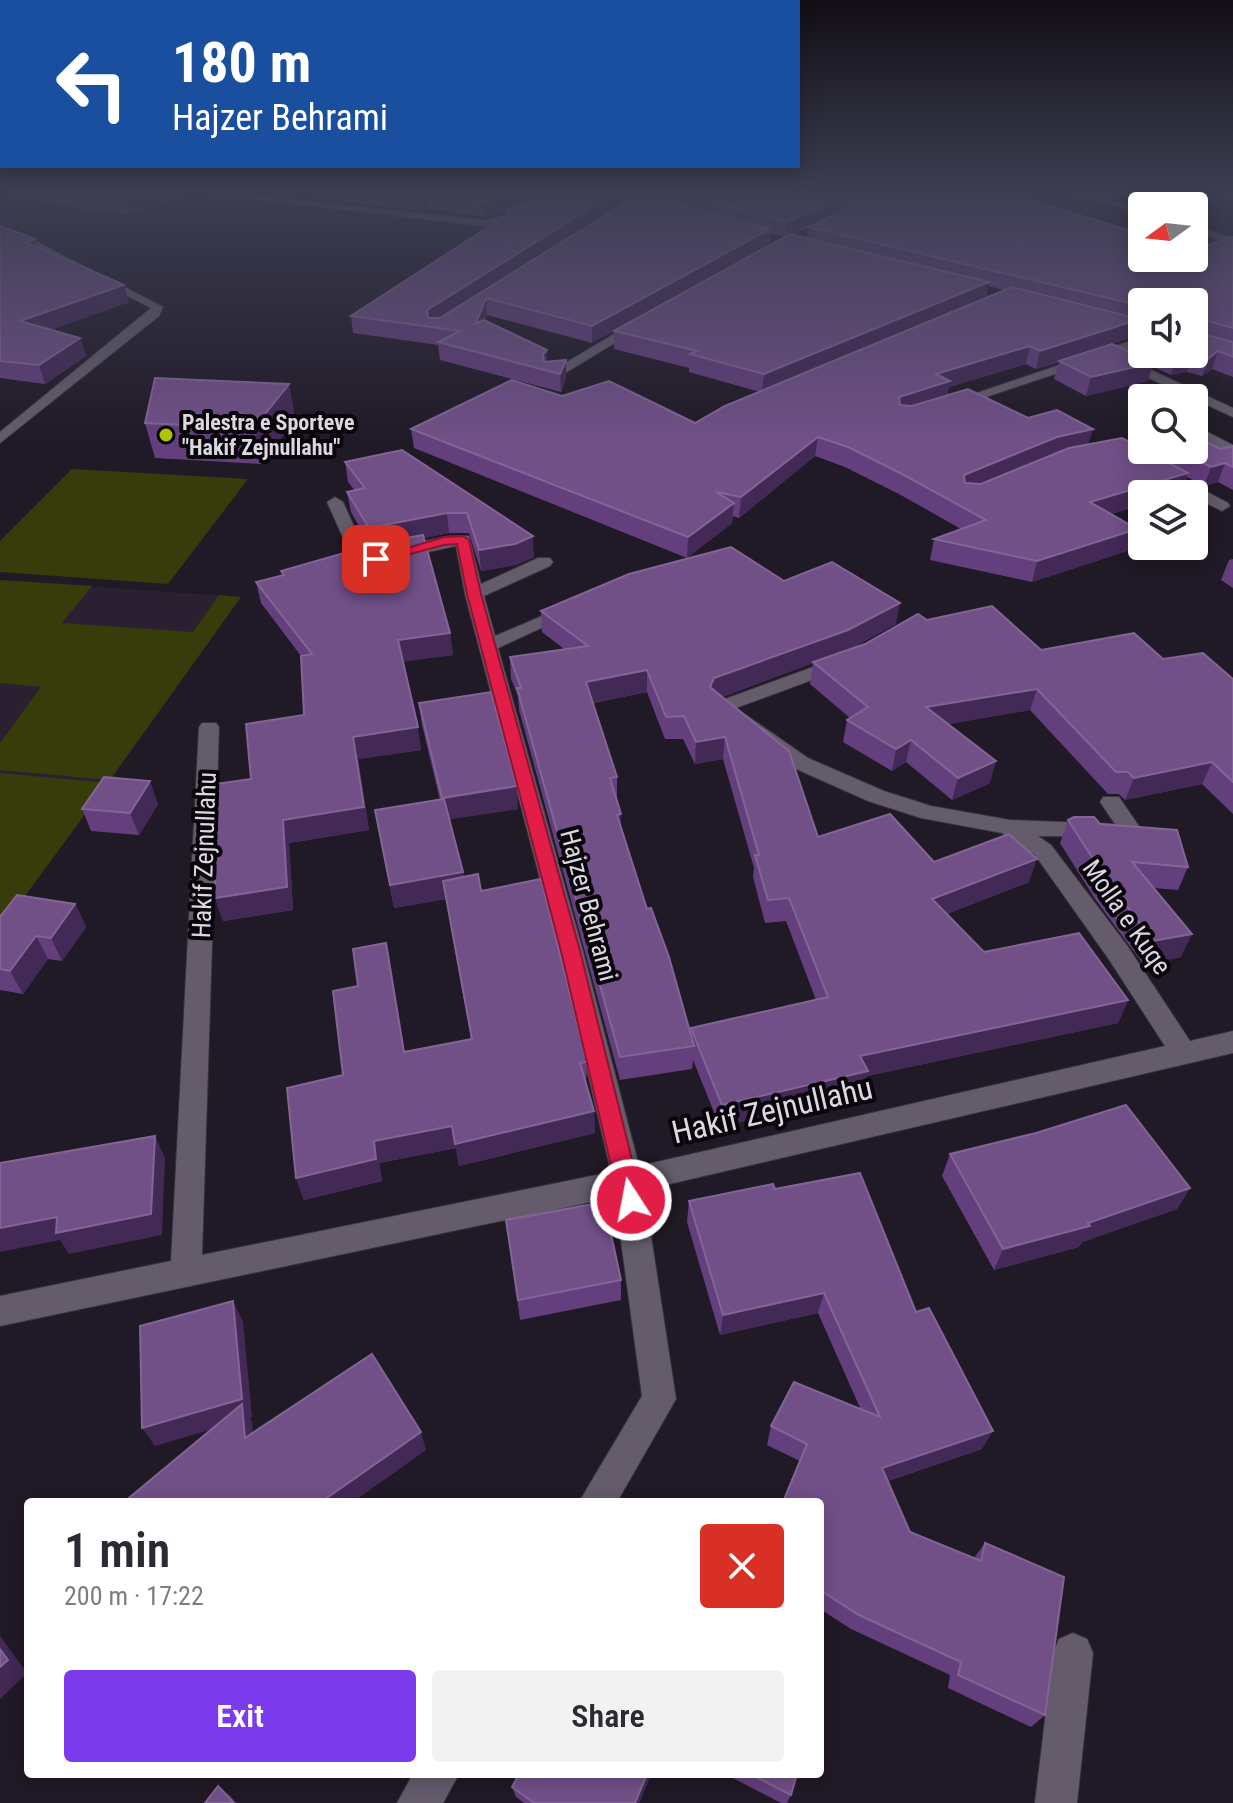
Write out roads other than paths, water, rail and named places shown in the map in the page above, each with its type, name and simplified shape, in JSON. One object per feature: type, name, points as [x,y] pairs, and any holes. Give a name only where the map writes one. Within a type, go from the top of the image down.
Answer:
[{"type":"street","points":[[0,439],[155,313],[157,307],[95,275]]},
{"type":"street","points":[[552,375],[658,314]]},
{"type":"street","points":[[933,410],[1128,346]]},
{"type":"street","points":[[1108,354],[1228,411],[1208,422]]},
{"type":"street","points":[[1208,436],[1233,451]]},
{"type":"street","points":[[1087,455],[1128,445]]},
{"type":"street","points":[[1117,448],[1222,506]]},
{"type":"street","name":"Hajzer Behrami","points":[[335,502],[360,558],[400,555],[444,541],[463,540],[474,594],[490,645],[628,1181],[659,1399],[599,1498]]},
{"type":"street","points":[[474,594],[544,562]]},
{"type":"street","points":[[490,645],[591,602]]},
{"type":"street","name":"Molla e Kuqe","points":[[865,651],[721,707],[801,763],[876,796],[929,813],[1010,827],[1132,832],[1111,802]]},
{"type":"street","name":"Hakif Zejnullahu","points":[[186,1271],[209,727]]},
{"type":"street","name":"Molla e Kuqe","points":[[1010,827],[1043,850],[1117,951],[1183,1052]]},
{"type":"street","name":"Hakif Zejnullahu","points":[[0,1311],[628,1181],[1233,1042]]},
{"type":"street","points":[[1056,1803],[1073,1653]]},
{"type":"place","name":"Palestra e Sporteve \"Hakif Zejnullahu\"","points":[[166,435]]}]
